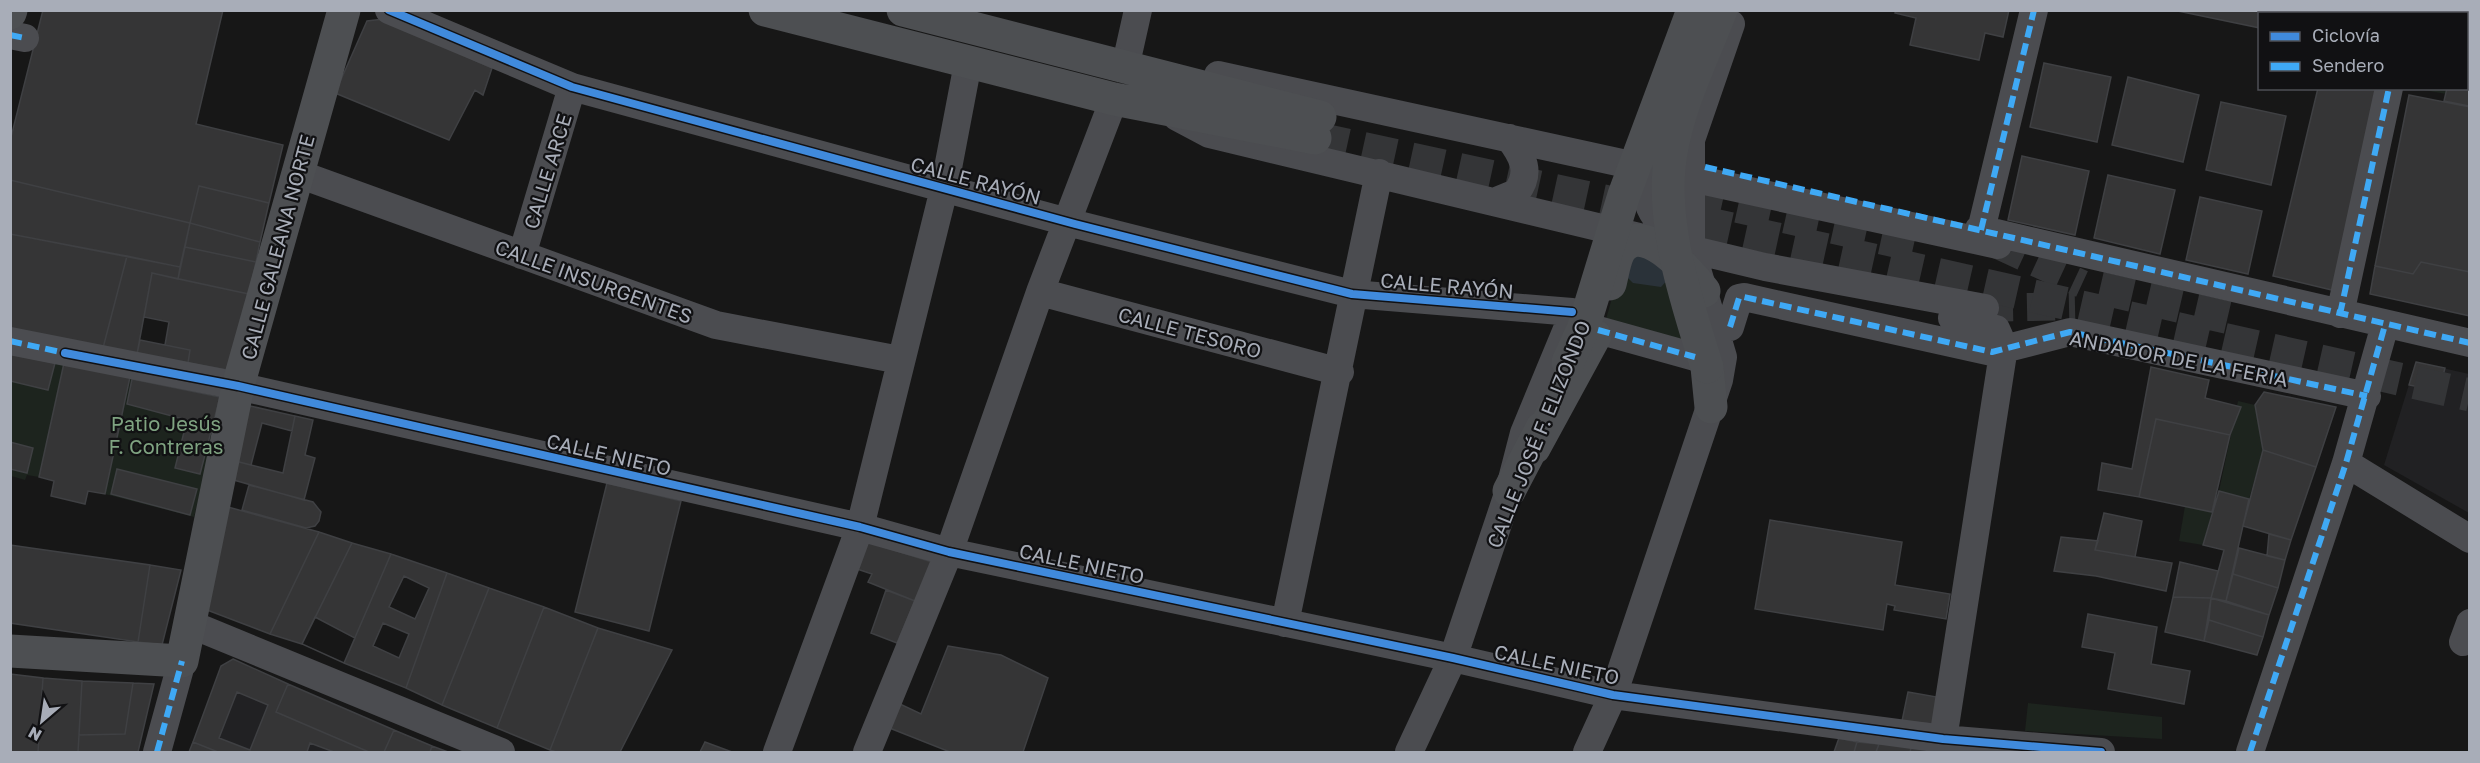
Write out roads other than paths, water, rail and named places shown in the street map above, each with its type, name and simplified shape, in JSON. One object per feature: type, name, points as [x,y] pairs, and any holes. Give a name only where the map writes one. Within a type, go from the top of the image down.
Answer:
[{"type":"main road","name":"CALLE GALEANA NORTE","points":[[182,661],[238,386],[296,173],[344,10]]},
{"type":"main road","points":[[765,10],[1114,99],[1164,94],[1318,128]]},
{"type":"main road","points":[[903,10],[968,20],[1125,68],[1164,94]]},
{"type":"main road","name":"CALLE JOSÉ F. ELIZONDO","points":[[1509,492],[1534,448],[1583,329],[1624,195],[1693,10]]},
{"type":"main road","points":[[1712,407],[1676,254],[1669,178],[1670,155],[1678,120],[1721,10]]},
{"type":"main road","points":[[1534,448],[1585,321],[1625,244],[1633,241],[1644,242],[1667,253],[1693,277],[1704,291]]},
{"type":"main road","points":[[10,651],[182,661]]},
{"type":"street","name":"CALLE RAYÓN","points":[[388,10],[572,87],[944,189],[1353,294],[1585,321]]},
{"type":"street","points":[[1125,68],[1138,10]]},
{"type":"street","points":[[1509,492],[1524,433],[1585,321],[1600,226],[1620,163],[1681,10]]},
{"type":"street","points":[[1587,753],[1613,694],[1712,407],[1723,357],[1691,249],[1699,176],[1691,140],[1736,10]]},
{"type":"street","points":[[1990,238],[2034,10]]},
{"type":"street","points":[[777,753],[860,528],[944,189],[968,63]]},
{"type":"street","points":[[1655,74],[1657,122],[1645,192],[1649,211],[1691,249]]},
{"type":"street","points":[[1943,739],[2004,347],[1996,329],[1825,288],[1728,257],[1209,134],[1164,94],[1217,75],[1620,163],[1699,176],[1990,238],[2469,343]]},
{"type":"street","name":"CALLE ARCE","points":[[522,255],[572,87]]},
{"type":"street","points":[[2340,314],[2389,90]]},
{"type":"street","points":[[867,753],[949,552],[1040,292],[1114,99]]},
{"type":"street","points":[[1494,202],[1516,193],[1526,176],[1522,156],[1509,138]]},
{"type":"street","name":"CALLE INSURGENTES","points":[[296,173],[716,325],[900,360]]},
{"type":"street","points":[[1285,623],[1340,372],[1353,294],[1380,173]]},
{"type":"street","points":[[1600,226],[1638,218],[1665,197],[1699,176]]},
{"type":"street","points":[[1704,291],[1708,272],[1716,263],[1728,257]]},
{"type":"street","points":[[1765,267],[1985,308]]},
{"type":"street","name":"CALLE TESORO","points":[[1040,292],[1340,372]]},
{"type":"street","name":"ANDADOR DE LA FERIA","points":[[1730,327],[1736,303],[1739,298],[1744,297],[1992,352],[2004,347],[2070,332],[2367,396]]},
{"type":"street","points":[[1585,321],[1701,362]]},
{"type":"street","points":[[2250,753],[2346,463],[2367,396],[2385,325]]},
{"type":"street","name":"CALLE NIETO","points":[[10,341],[238,386],[860,528],[949,552],[1613,694],[1943,739],[2101,753]]},
{"type":"street","points":[[2346,463],[2469,538]]},
{"type":"street","name":"CALLE JOSÉ F. ELIZONDO","points":[[1410,753],[1453,658],[1509,492]]},
{"type":"street","points":[[190,624],[501,753]]},
{"type":"street","points":[[158,753],[182,661]]},
{"type":"tunnel","points":[[1315,138],[1883,262],[2470,395]]},
{"type":"tunnel","points":[[1690,196],[1918,246]]},
{"type":"tunnel","points":[[1998,245],[2082,284]]},
{"type":"tunnel","points":[[2100,288],[2234,319]]},
{"type":"tunnel","points":[[1985,308],[2075,306]]},
{"type":"park label","name":"Patio Jesús F. Contreras","points":[[166,434]]}]
